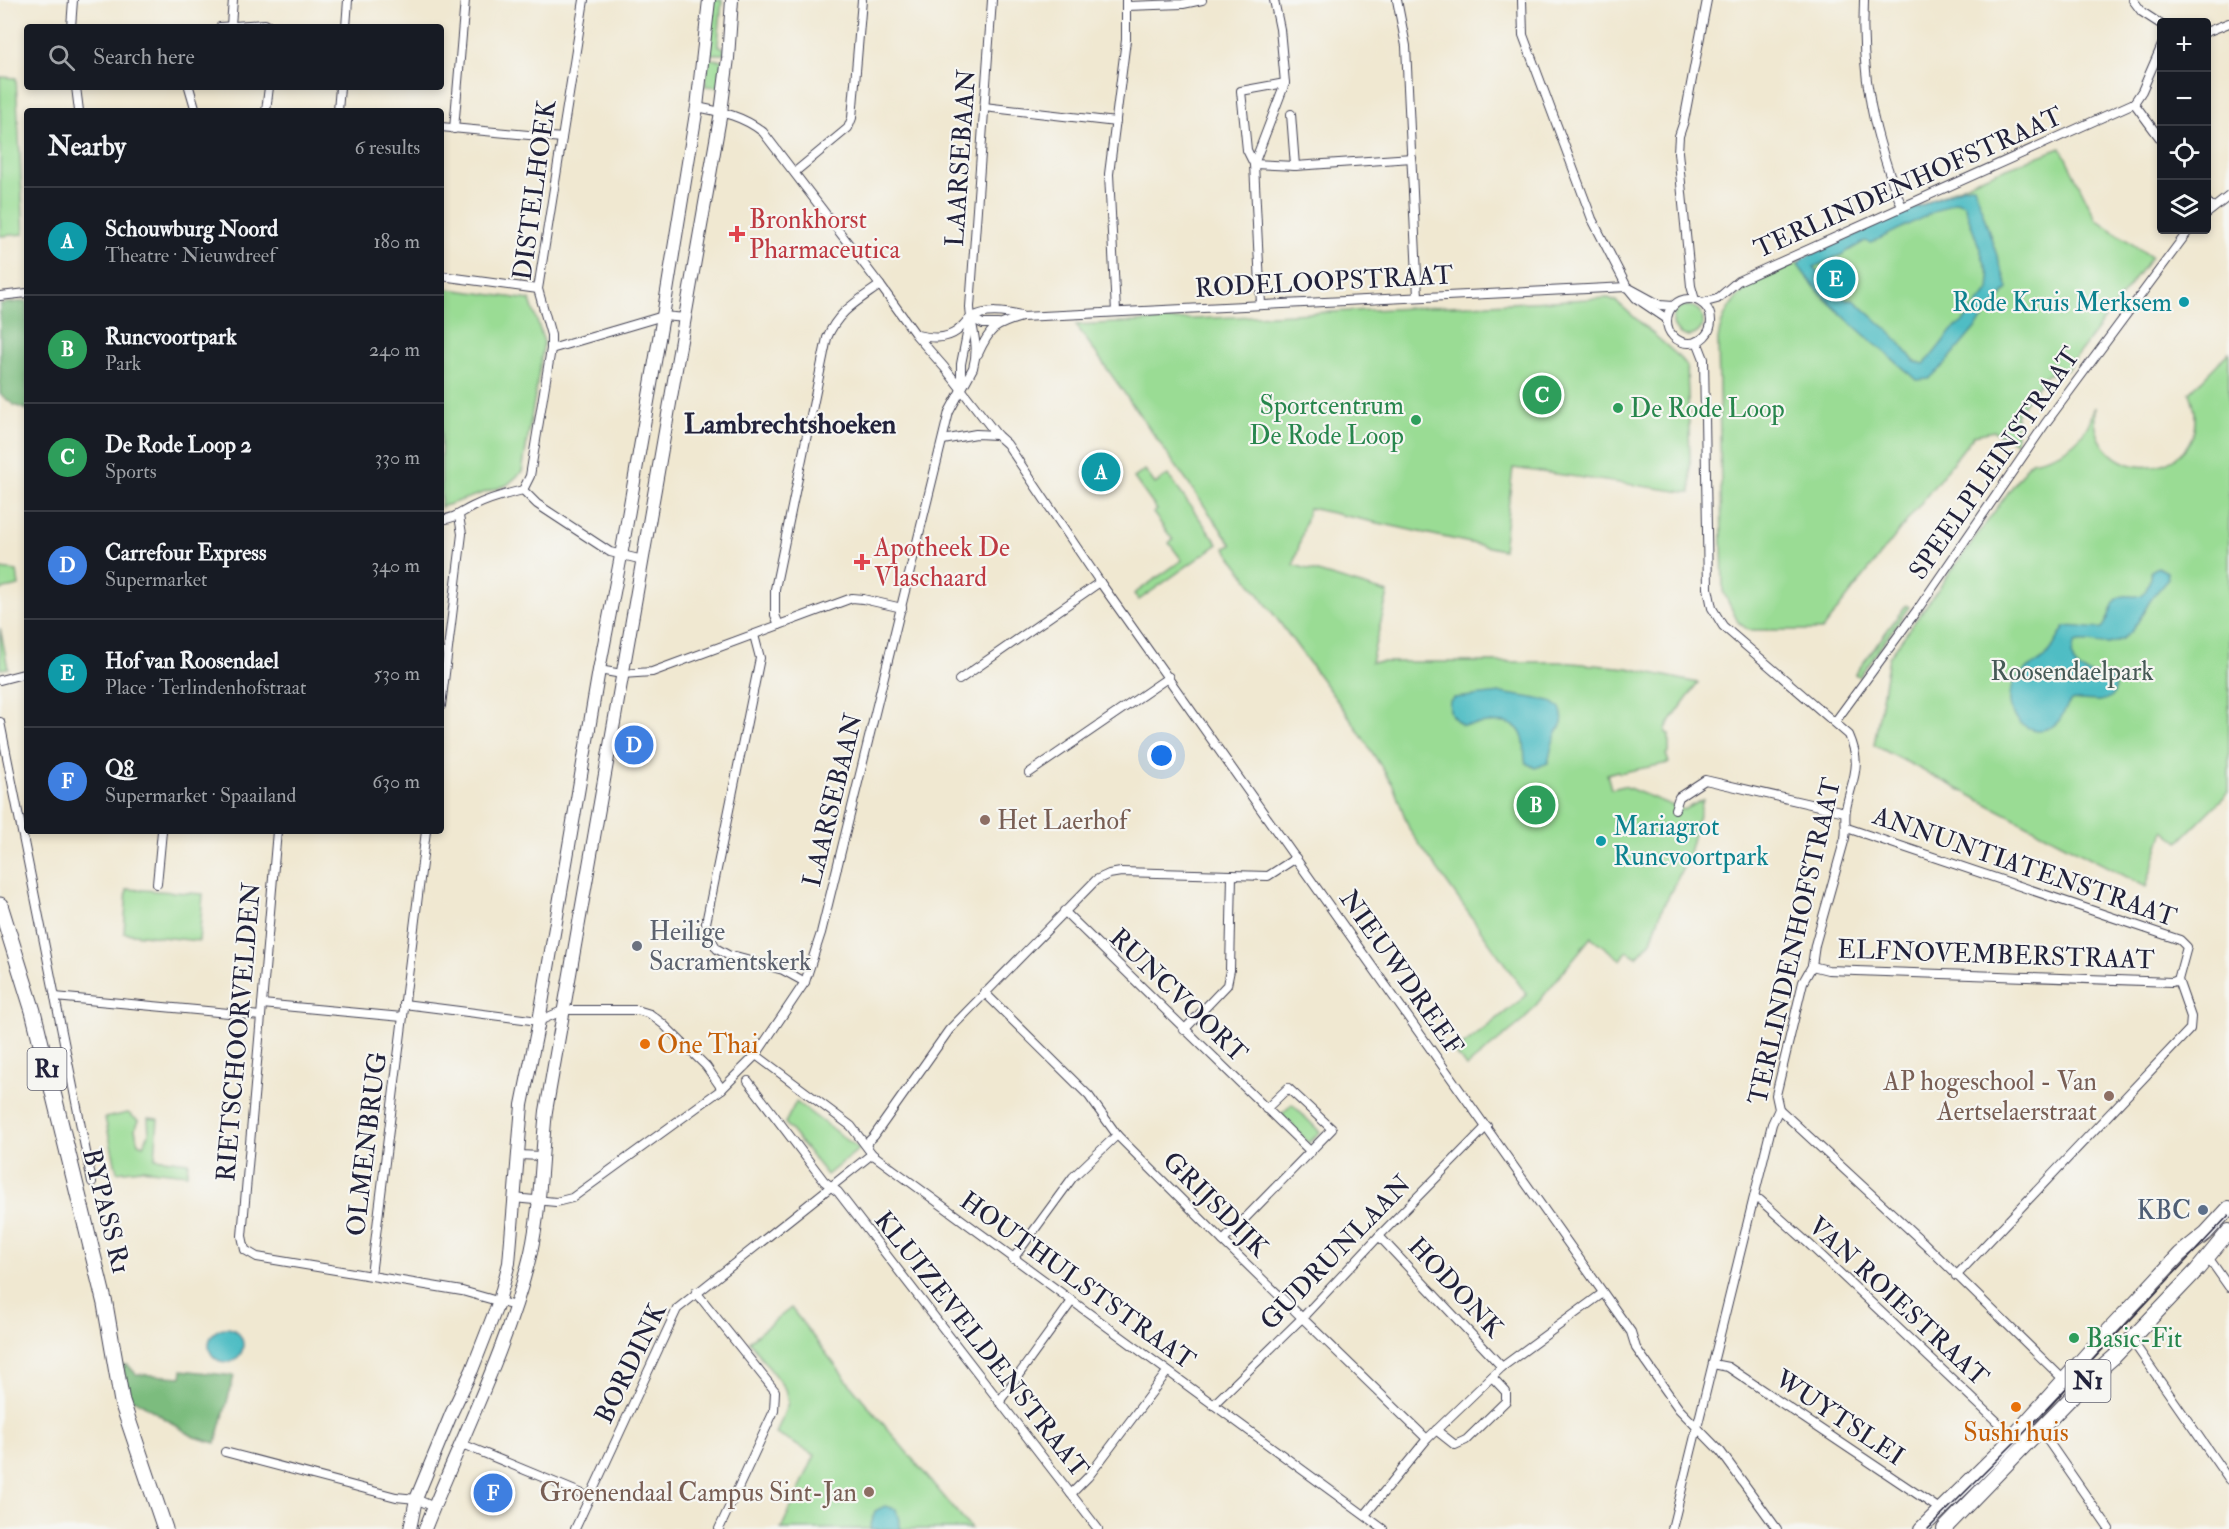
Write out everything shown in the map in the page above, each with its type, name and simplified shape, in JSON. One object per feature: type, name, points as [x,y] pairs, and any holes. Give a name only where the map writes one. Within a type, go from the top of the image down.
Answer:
[{"type":"highway","name":"BYPASS R1","points":[[0,905],[33,1011],[105,1304],[122,1402],[165,1529]]},
{"type":"main road","name":"N1","points":[[1921,1529],[2014,1435],[2180,1254],[2206,1233],[2229,1208]]},
{"type":"main road","name":"N1","points":[[1944,1529],[2092,1376],[2131,1340],[2229,1231]]},
{"type":"street","points":[[71,24],[73,0]]},
{"type":"street","points":[[231,24],[233,0]]},
{"type":"street","points":[[346,24],[348,0]]},
{"type":"street","points":[[454,129],[465,0]]},
{"type":"street","name":"DISTELHOEK","points":[[523,490],[530,477],[551,349],[550,335],[538,289],[584,0]]},
{"type":"street","points":[[410,1529],[416,1499],[472,1370],[499,1301],[509,1263],[522,1105],[539,1021],[598,670],[621,556],[663,316],[697,107],[709,0]]},
{"type":"street","points":[[425,1529],[462,1444],[515,1306],[531,1250],[539,1199],[546,1111],[721,112],[732,0]]},
{"type":"street","points":[[795,172],[848,128],[852,118],[862,0]]},
{"type":"street","name":"LAARSEBAAN","points":[[962,389],[961,364],[971,318],[992,0]]},
{"type":"street","points":[[1116,312],[1109,174],[1126,40],[1126,3],[1183,4],[1202,0]]},
{"type":"street","points":[[1261,305],[1254,164],[1284,83],[1280,29],[1274,0]]},
{"type":"street","points":[[1397,0],[1406,46],[1418,297]]},
{"type":"street","points":[[1522,0],[1523,35],[1592,219],[1636,298],[1667,319]]},
{"type":"street","points":[[1673,306],[1667,319],[1668,329],[1673,336],[1689,343],[1703,338],[1710,327],[1710,314],[1698,302],[1691,286],[1678,152],[1679,136],[1684,121],[1707,0]]},
{"type":"street","points":[[1864,0],[1863,30],[1872,113],[1884,162],[1902,207]]},
{"type":"street","points":[[2133,0],[2142,12],[2157,22]]},
{"type":"street","points":[[2211,30],[2229,23]]},
{"type":"street","points":[[2157,56],[2142,91],[2134,103],[2157,134]]},
{"type":"street","points":[[1254,164],[1247,150],[1241,91],[1284,83]]},
{"type":"street","points":[[76,90],[79,108]]},
{"type":"street","points":[[190,90],[194,108]]},
{"type":"street","points":[[266,108],[268,90]]},
{"type":"street","points":[[338,108],[340,90]]},
{"type":"street","name":"TERLINDENHOFSTRAAT","points":[[1698,302],[1717,299],[1738,281],[2134,103]]},
{"type":"street","name":"NIEUWDREEF","points":[[697,107],[748,121],[763,132],[916,335],[1006,444],[1100,582],[1631,1332],[1636,1348],[1642,1357],[1679,1409],[1721,1452],[1777,1529]]},
{"type":"street","points":[[984,107],[1116,122]]},
{"type":"street","points":[[1290,114],[1295,166]]},
{"type":"street","points":[[444,128],[562,138]]},
{"type":"street","points":[[1254,164],[1295,166],[1412,158]]},
{"type":"street","points":[[2211,210],[2229,196]]},
{"type":"street","name":"SPEELPLEINSTRAAT","points":[[1835,722],[1920,606],[2052,415],[2186,234]]},
{"type":"street","points":[[444,276],[538,289]]},
{"type":"street","points":[[779,625],[775,615],[775,589],[827,338],[832,326],[842,313],[880,285]]},
{"type":"street","points":[[1628,287],[1660,305],[1673,306],[1687,299],[1698,302]]},
{"type":"street","name":"RODELOOPSTRAAT","points":[[998,324],[1022,316],[1628,287]]},
{"type":"street","points":[[0,296],[24,293]]},
{"type":"street","name":"RODELOOPSTRAAT","points":[[971,318],[987,313],[1006,312],[1022,316]]},
{"type":"street","points":[[551,349],[663,316],[686,318]]},
{"type":"street","points":[[916,335],[935,339],[955,333],[971,318],[983,324],[998,324]]},
{"type":"street","name":"LAARSEBAAN","points":[[513,1198],[556,1202],[572,1198],[722,1089],[756,1055],[805,982],[821,933],[949,412],[975,360],[976,335],[971,318]]},
{"type":"street","points":[[975,360],[984,341],[998,324]]},
{"type":"street","name":"TERLINDENHOFSTRAAT","points":[[1672,1529],[1772,1124],[1779,1109],[1776,1095],[1803,982],[1812,966],[1815,945],[1847,828],[1845,812],[1857,764],[1856,752],[1850,735],[1723,626],[1712,608],[1708,588],[1704,359],[1697,341]]},
{"type":"street","points":[[943,440],[976,434],[997,435]]},
{"type":"street","points":[[444,519],[459,516],[471,507],[523,490],[537,504],[610,552],[643,560]]},
{"type":"street","points":[[444,681],[462,534],[459,516]]},
{"type":"street","points":[[959,680],[1100,582]]},
{"type":"street","points":[[598,670],[622,674],[652,672],[852,598],[902,608]]},
{"type":"street","points":[[754,635],[760,658],[706,924],[708,934],[717,949],[728,956],[783,970],[805,982]]},
{"type":"street","points":[[0,680],[24,674]]},
{"type":"street","points":[[1029,773],[1169,678]]},
{"type":"street","points":[[0,722],[24,833]]},
{"type":"street","points":[[1675,809],[1678,797],[1706,780],[1845,812]]},
{"type":"street","name":"ANNUNTIATENSTRAAT","points":[[1847,828],[2185,943],[2187,947],[2178,981]]},
{"type":"street","points":[[24,834],[93,1182]]},
{"type":"street","points":[[157,884],[162,834]]},
{"type":"street","name":"RIETSCHOORVELDEN","points":[[277,834],[242,1236],[244,1250],[257,1257],[371,1275]]},
{"type":"street","name":"OLMENBRUG","points":[[371,1275],[426,834]]},
{"type":"street","points":[[866,1144],[937,1046],[984,992],[1096,880],[1121,872],[1268,876],[1296,858]]},
{"type":"street","points":[[1184,1030],[1228,982],[1232,875]]},
{"type":"street","name":"RUNCVOORT","points":[[1064,911],[1311,1152]]},
{"type":"street","name":"ELFNOVEMBERSTRAAT","points":[[1812,966],[1828,970],[2178,981]]},
{"type":"street","points":[[1956,1276],[2190,1029],[2191,1017],[2178,981]]},
{"type":"street","name":"GRIJSDIJK","points":[[984,992],[1089,1096],[1117,1135],[1427,1439]]},
{"type":"street","points":[[55,997],[261,1016]]},
{"type":"street","points":[[262,1004],[402,1017]]},
{"type":"street","points":[[404,1004],[539,1021],[564,1010],[637,1010],[650,1014],[706,1066],[722,1089]]},
{"type":"street","name":"HOUTHULSTSTRAAT","points":[[756,1055],[851,1126],[872,1154],[1383,1529]]},
{"type":"street","points":[[748,1081],[824,1181],[831,1187]]},
{"type":"street","points":[[1223,1241],[1332,1129],[1288,1088],[1266,1109]]},
{"type":"street","points":[[1779,1109],[1884,1204],[2064,1380]]},
{"type":"street","name":"GUDRUNLAAN","points":[[1213,1405],[1302,1318],[1487,1126]]},
{"type":"street","points":[[1013,1259],[1073,1177],[1117,1135]]},
{"type":"street","name":"BORDINK","points":[[575,1529],[677,1309],[872,1154]]},
{"type":"street","points":[[518,1155],[542,1156]]},
{"type":"street","name":"KLUIZEVELDENSTRAAT","points":[[831,1187],[838,1192],[1098,1529]]},
{"type":"street","name":"VAN ROIESTRAAT","points":[[1755,1199],[1760,1200],[1809,1244],[2007,1431],[2014,1435]]},
{"type":"street","name":"HODONK","points":[[1379,1236],[1502,1366]]},
{"type":"street","points":[[2208,1257],[2229,1287]]},
{"type":"street","points":[[371,1275],[462,1291],[515,1306]]},
{"type":"street","points":[[696,1292],[775,1391],[774,1411],[719,1529]]},
{"type":"street","points":[[1365,1515],[1427,1439],[1502,1366],[1603,1293]]},
{"type":"street","points":[[999,1402],[1072,1301]]},
{"type":"street","points":[[2131,1340],[2229,1480]]},
{"type":"street","name":"WUYTSLEI","points":[[1713,1364],[1728,1367],[1941,1510]]},
{"type":"street","points":[[1071,1494],[1088,1477],[1167,1372]]},
{"type":"street","points":[[1436,1430],[1455,1445],[1466,1440],[1506,1401],[1506,1392],[1492,1377]]},
{"type":"street","points":[[2014,1435],[2039,1433],[2052,1444],[2109,1529]]},
{"type":"street","points":[[462,1444],[590,1497]]},
{"type":"street","points":[[225,1452],[396,1497],[416,1499],[434,1507]]},
{"type":"green space","points":[[713,0],[722,0],[718,45],[724,48],[724,54],[709,54]]},
{"type":"green space","points":[[709,59],[722,60],[719,87],[705,86]]},
{"type":"green space","points":[[0,77],[16,78],[24,234],[0,236]]},
{"type":"green space","points":[[2061,148],[2096,219],[2151,257],[2067,369],[2046,375],[2019,410],[2016,415],[2016,443],[1994,431],[1974,435],[1822,630],[1748,630],[1738,622],[1723,591],[1718,340],[1722,322],[1730,306],[1735,299],[1757,282],[1977,179]]},
{"type":"green space","points":[[444,288],[530,300],[544,342],[522,472],[507,485],[444,506]]},
{"type":"green space","points":[[1609,298],[1617,302],[1687,366],[1691,493],[1513,468],[1503,550],[1309,508],[1294,565],[1388,593],[1371,662],[1561,662],[1628,668],[1698,683],[1666,728],[1666,733],[1669,734],[1669,752],[1666,754],[1669,763],[1607,774],[1611,789],[1624,786],[1683,810],[1703,800],[1687,860],[1662,909],[1651,941],[1637,957],[1627,951],[1621,960],[1591,937],[1524,1020],[1466,1067],[1455,1052],[1527,995],[1410,831],[1393,785],[1352,721],[1225,548],[1232,545],[1076,325]]},
{"type":"green space","points":[[24,301],[24,409],[14,405],[0,394],[0,304]]},
{"type":"green space","points":[[1688,306],[1699,310],[1703,321],[1699,332],[1688,336],[1677,332],[1673,321],[1677,310]]},
{"type":"green space","name":"Roosendaelpark","points":[[2229,352],[2229,792],[2179,842],[2164,830],[2146,887],[1874,745],[1889,657],[2031,461],[2056,454],[2077,440],[2089,423],[2095,407],[2097,433],[2108,451],[2124,462],[2144,466],[2163,464],[2180,454],[2191,438],[2195,415],[2190,392]]},
{"type":"green space","points":[[1145,470],[1155,484],[1168,475],[1218,544],[1139,600],[1134,594],[1182,560],[1169,543],[1173,540],[1153,513],[1157,510],[1134,478]]},
{"type":"green space","points":[[0,569],[17,571],[19,586],[0,590]]},
{"type":"green space","points":[[1906,605],[1909,607],[1859,677],[1855,674]]},
{"type":"green space","points":[[0,628],[8,668],[0,669]]},
{"type":"green space","points":[[127,889],[203,894],[199,941],[124,933]]},
{"type":"green space","points":[[796,1102],[859,1149],[827,1175],[785,1123]]},
{"type":"green space","points":[[1292,1104],[1320,1132],[1309,1143],[1281,1115]]},
{"type":"green space","points":[[128,1113],[139,1121],[135,1129],[138,1143],[143,1145],[149,1134],[148,1118],[158,1119],[155,1158],[188,1162],[187,1174],[141,1169],[117,1172],[105,1118]]},
{"type":"green space","name":"Groenendaal Campus Sint-Jan","points":[[791,1308],[849,1383],[971,1529],[781,1529],[815,1455],[776,1434],[788,1403],[785,1389],[749,1341]]},
{"type":"green space","points":[[122,1365],[128,1365],[136,1374],[181,1377],[182,1370],[234,1376],[216,1443],[194,1437],[136,1400],[130,1399]]},
{"type":"water","points":[[1974,186],[2008,289],[1944,365],[1929,379],[1917,380],[1838,311],[1798,265],[1803,258],[1963,187]],"holes":[[[1956,201],[1964,204],[1990,278],[1989,290],[1924,364],[1915,362],[1894,336],[1853,299],[1846,299],[1814,267],[1865,241],[1871,243]]]},
{"type":"water","points":[[2158,567],[2167,572],[2168,579],[2152,598],[2129,633],[2116,642],[2108,644],[2075,643],[2072,652],[2075,665],[2086,673],[2109,675],[2116,687],[2113,696],[2098,701],[2071,701],[2058,722],[2051,727],[2041,730],[2024,726],[2018,720],[2010,704],[2010,694],[2016,679],[2047,655],[2065,627],[2102,628],[2117,599],[2122,596],[2141,595],[2149,584],[2151,571]]},
{"type":"water","points":[[1501,693],[1550,701],[1560,708],[1563,718],[1554,739],[1548,763],[1535,768],[1526,763],[1523,738],[1513,725],[1496,722],[1462,725],[1450,712],[1450,701],[1454,698]]},
{"type":"water","points":[[226,1328],[238,1333],[243,1345],[238,1357],[226,1362],[214,1357],[209,1345],[214,1333]]},
{"type":"water","points":[[885,1506],[896,1509],[901,1529],[870,1529],[875,1511]]},
{"type":"tram line","points":[[1928,1529],[2023,1434],[2229,1215]]},
{"type":"place","name":"Bronkhorst Pharmaceutica","points":[[737,234]]},
{"type":"place","name":"Hof van Roosendael","points":[[1836,279]]},
{"type":"place","name":"Rode Kruis Merksem","points":[[2184,302]]},
{"type":"place","name":"De Rode Loop 2","points":[[1542,395]]},
{"type":"place","name":"De Rode Loop","points":[[1618,408]]},
{"type":"place","name":"Sportcentrum De Rode Loop","points":[[1416,420]]},
{"type":"place","name":"Schouwburg Noord","points":[[1101,472]]},
{"type":"place","name":"Apotheek De Vlaschaard","points":[[862,562]]},
{"type":"place","name":"Carrefour Express","points":[[634,745]]},
{"type":"place","name":"Runcvoortpark","points":[[1536,805]]},
{"type":"place","name":"Het Laerhof","points":[[985,820]]},
{"type":"place","name":"Mariagrot Runcvoortpark","points":[[1601,841]]},
{"type":"place","name":"Heilige Sacramentskerk","points":[[637,946]]},
{"type":"place","name":"One Thai","points":[[645,1044]]},
{"type":"place","name":"AP hogeschool - Van Aertselaerstraat","points":[[2109,1096]]},
{"type":"place","name":"KBC","points":[[2203,1210]]},
{"type":"place","name":"Basic-Fit","points":[[2074,1338]]},
{"type":"place","name":"Sushi huis","points":[[2016,1407]]},
{"type":"place","name":"Groenendaal Campus Sint-Jan","points":[[869,1492]]},
{"type":"place","name":"Q8","points":[[493,1493]]},
{"type":"district","name":"Lambrechtshoeken","points":[[790,423]]}]
